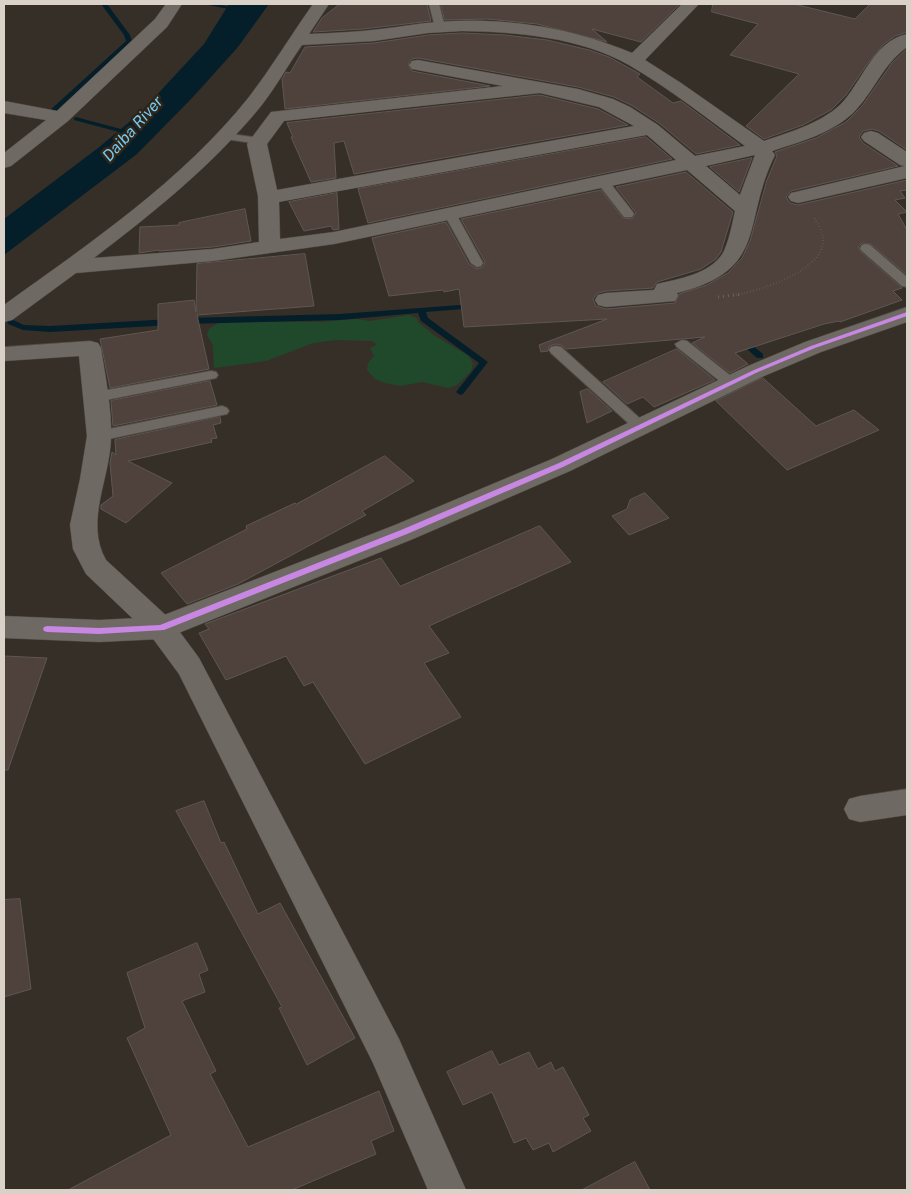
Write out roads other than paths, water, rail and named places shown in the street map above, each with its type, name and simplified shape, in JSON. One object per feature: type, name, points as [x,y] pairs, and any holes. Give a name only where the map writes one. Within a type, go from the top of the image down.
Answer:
[{"type":"street","points":[[4,162],[61,117],[161,22],[174,4]]},
{"type":"street","points":[[4,315],[156,201],[223,136],[255,101],[321,4]]},
{"type":"street","points":[[634,61],[691,4]]},
{"type":"street","points":[[296,40],[365,36],[440,27],[498,26],[537,31],[618,54],[634,61],[675,86],[761,148],[765,155],[757,171],[731,257],[716,271],[680,286],[664,289],[667,296],[606,300]]},
{"type":"street","points":[[70,267],[270,248],[334,238],[761,148],[804,134],[833,119],[847,108],[887,53],[907,40]]},
{"type":"street","points":[[418,65],[540,88],[606,103],[651,128],[690,164],[746,210]]},
{"type":"street","points":[[270,248],[265,169],[257,144],[278,116],[540,88]]},
{"type":"street","points":[[4,107],[61,117]]},
{"type":"street","points":[[267,198],[651,128]]},
{"type":"street","points":[[871,137],[907,161]]},
{"type":"street","points":[[798,197],[907,172]]},
{"type":"street","points":[[4,627],[99,631],[161,628],[413,528],[561,465],[731,383],[813,347],[907,314]]},
{"type":"street","points":[[4,354],[90,348],[99,436],[93,479],[83,525],[86,549],[96,567],[107,580],[161,628],[189,666],[386,1051],[448,1190]]},
{"type":"street","points":[[860,809],[907,802]]},
{"type":"lane","points":[[434,4],[440,27]]},
{"type":"lane","points":[[223,136],[260,141]]},
{"type":"lane","points":[[603,182],[628,214]]},
{"type":"lane","points":[[450,214],[477,263]]},
{"type":"lane","points":[[866,248],[907,283]]},
{"type":"lane","points":[[682,344],[731,383]]},
{"type":"lane","points":[[556,350],[641,426]]},
{"type":"lane","points":[[96,397],[211,375]]},
{"type":"lane","points":[[99,436],[222,411]]},
{"type":"water","name":"Daiba River","points":[[229,4],[269,4],[238,47],[193,97],[137,154],[4,255],[4,219],[98,148],[139,114],[204,44]]},
{"type":"waterway","points":[[55,114],[50,113],[129,41],[127,35],[104,4]]},
{"type":"waterway","points":[[206,4],[239,9]]},
{"type":"waterway","name":"Daiba River","points":[[76,119],[130,133]]},
{"type":"waterway","points":[[186,321],[340,317],[473,306]]},
{"type":"waterway","points":[[421,311],[424,319],[484,362],[460,392]]},
{"type":"waterway","points":[[11,322],[23,327],[50,329],[171,322]]},
{"type":"waterway","points":[[742,340],[760,356]]}]
